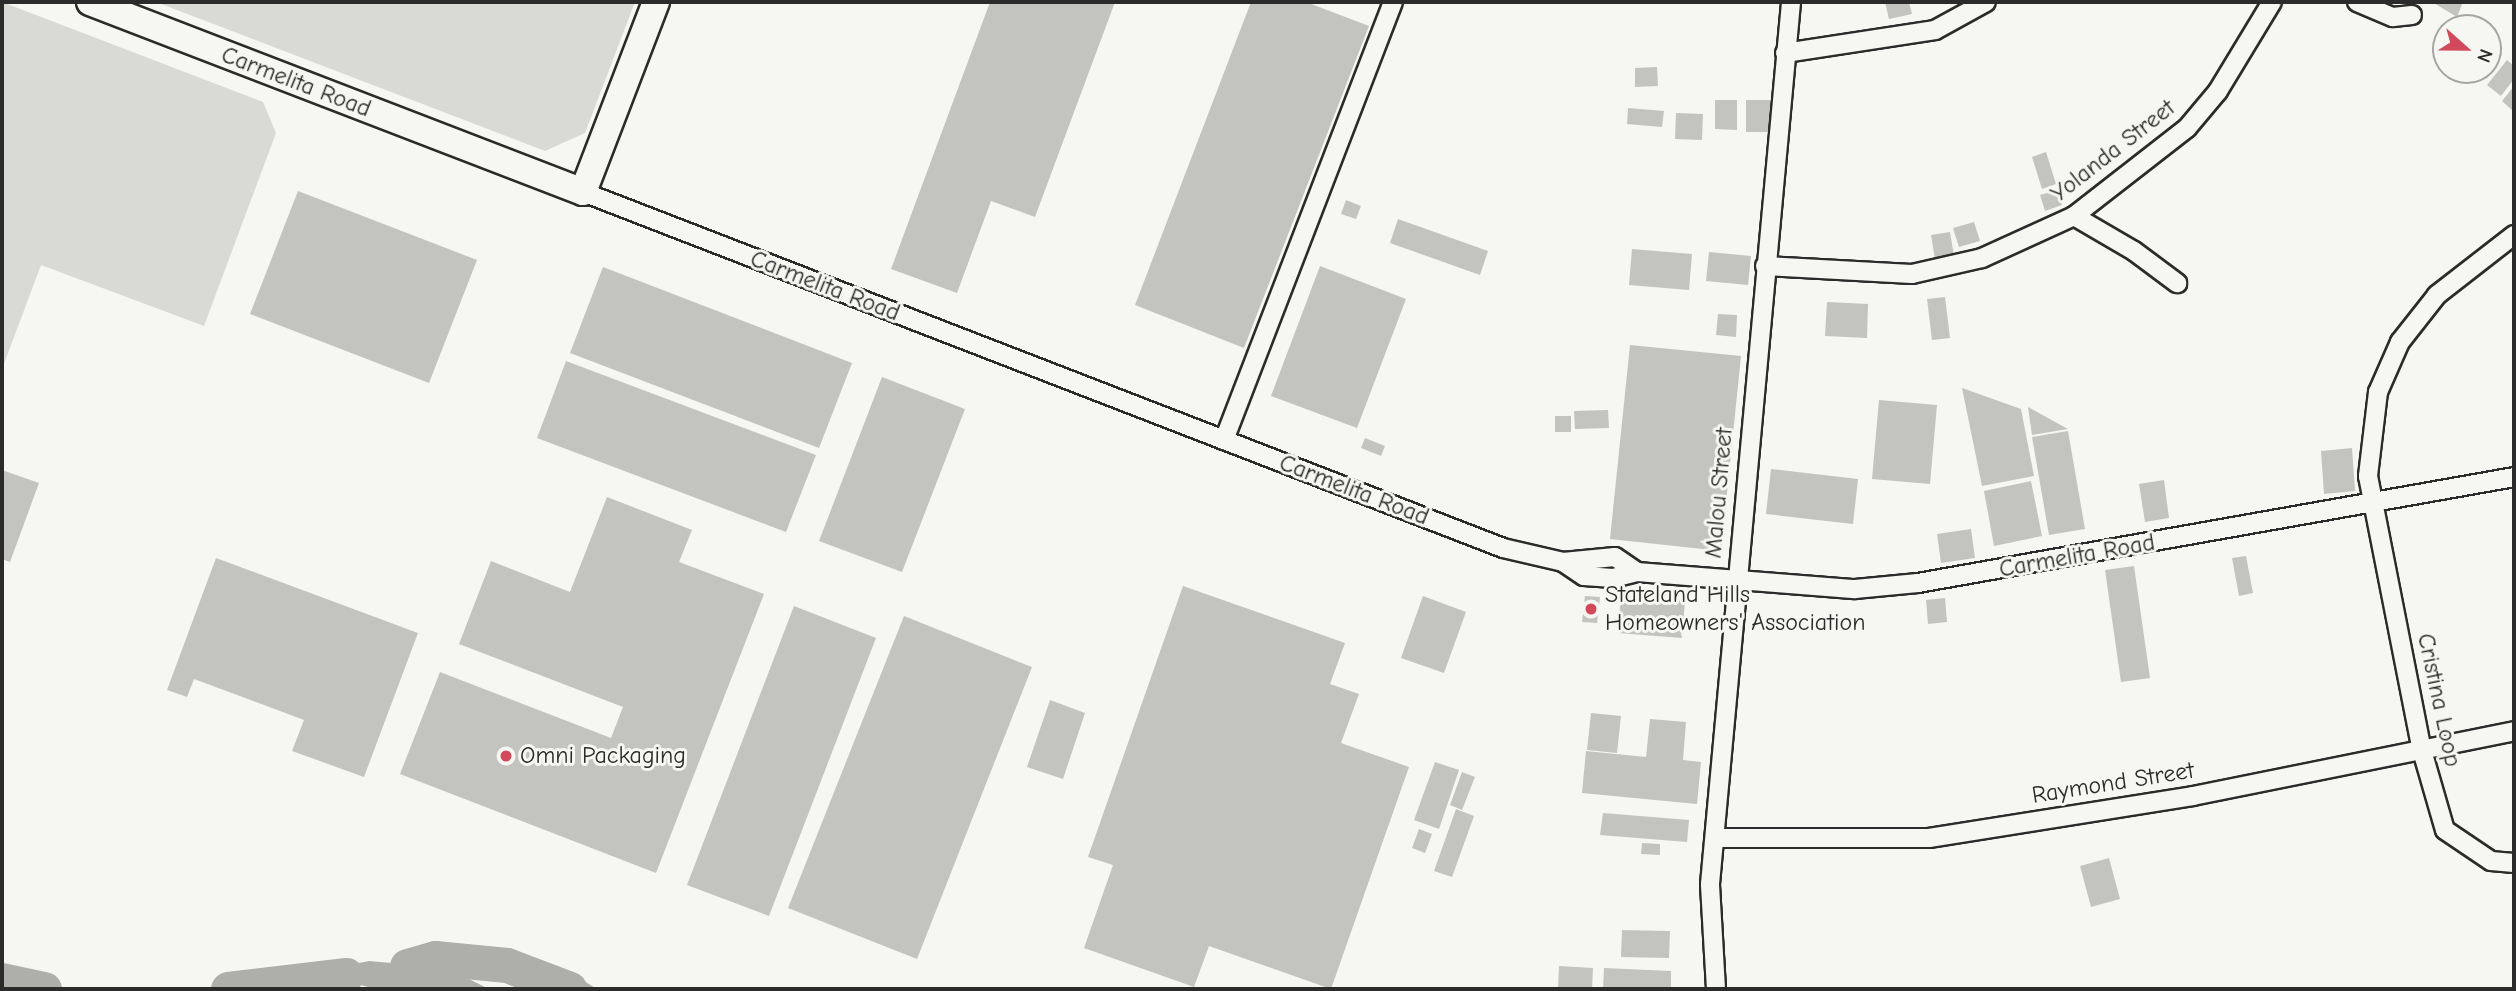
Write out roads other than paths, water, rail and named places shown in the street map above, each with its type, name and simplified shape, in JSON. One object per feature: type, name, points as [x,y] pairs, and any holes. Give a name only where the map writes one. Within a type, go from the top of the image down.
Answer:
[{"type":"street","name":"Carmelita Road","points":[[90,2],[1503,548],[1563,562],[1584,576],[1613,578],[1637,572],[1735,583],[1855,589],[1918,583],[2514,477]]},
{"type":"street","points":[[583,192],[656,2]]},
{"type":"street","points":[[1224,440],[1393,2]]},
{"type":"street","name":"Malou Street","points":[[1716,989],[1710,884],[1735,583],[1791,2]]},
{"type":"street","points":[[1785,53],[1935,30],[1986,2]]},
{"type":"street","name":"Yolanda Street","points":[[1765,266],[1912,274],[1982,258],[2074,216],[2187,128],[2218,91],[2272,2]]},
{"type":"street","points":[[2357,2],[2393,18],[2412,15]]},
{"type":"street","points":[[2074,216],[2177,283]]},
{"type":"street","name":"Cristina Loop","points":[[2514,235],[2437,295],[2400,342],[2378,392],[2368,448],[2372,502],[2421,747],[2445,830],[2491,861],[2514,863]]},
{"type":"street","name":"Raymond Street","points":[[1715,838],[1929,838],[2193,796],[2421,747],[2514,731]]},
{"type":"waterway","points":[[407,966],[435,958],[507,965],[570,989]]},
{"type":"waterway","points":[[228,989],[346,975]]},
{"type":"waterway","points":[[346,989],[357,978]]},
{"type":"waterway","points":[[2,980],[44,989]]},
{"type":"waterway","points":[[2,986],[19,984]]},
{"type":"place","name":"Stateland Hills Homeowners' Association","points":[[1591,609]]},
{"type":"place","name":"Omni Packaging","points":[[506,756]]}]
